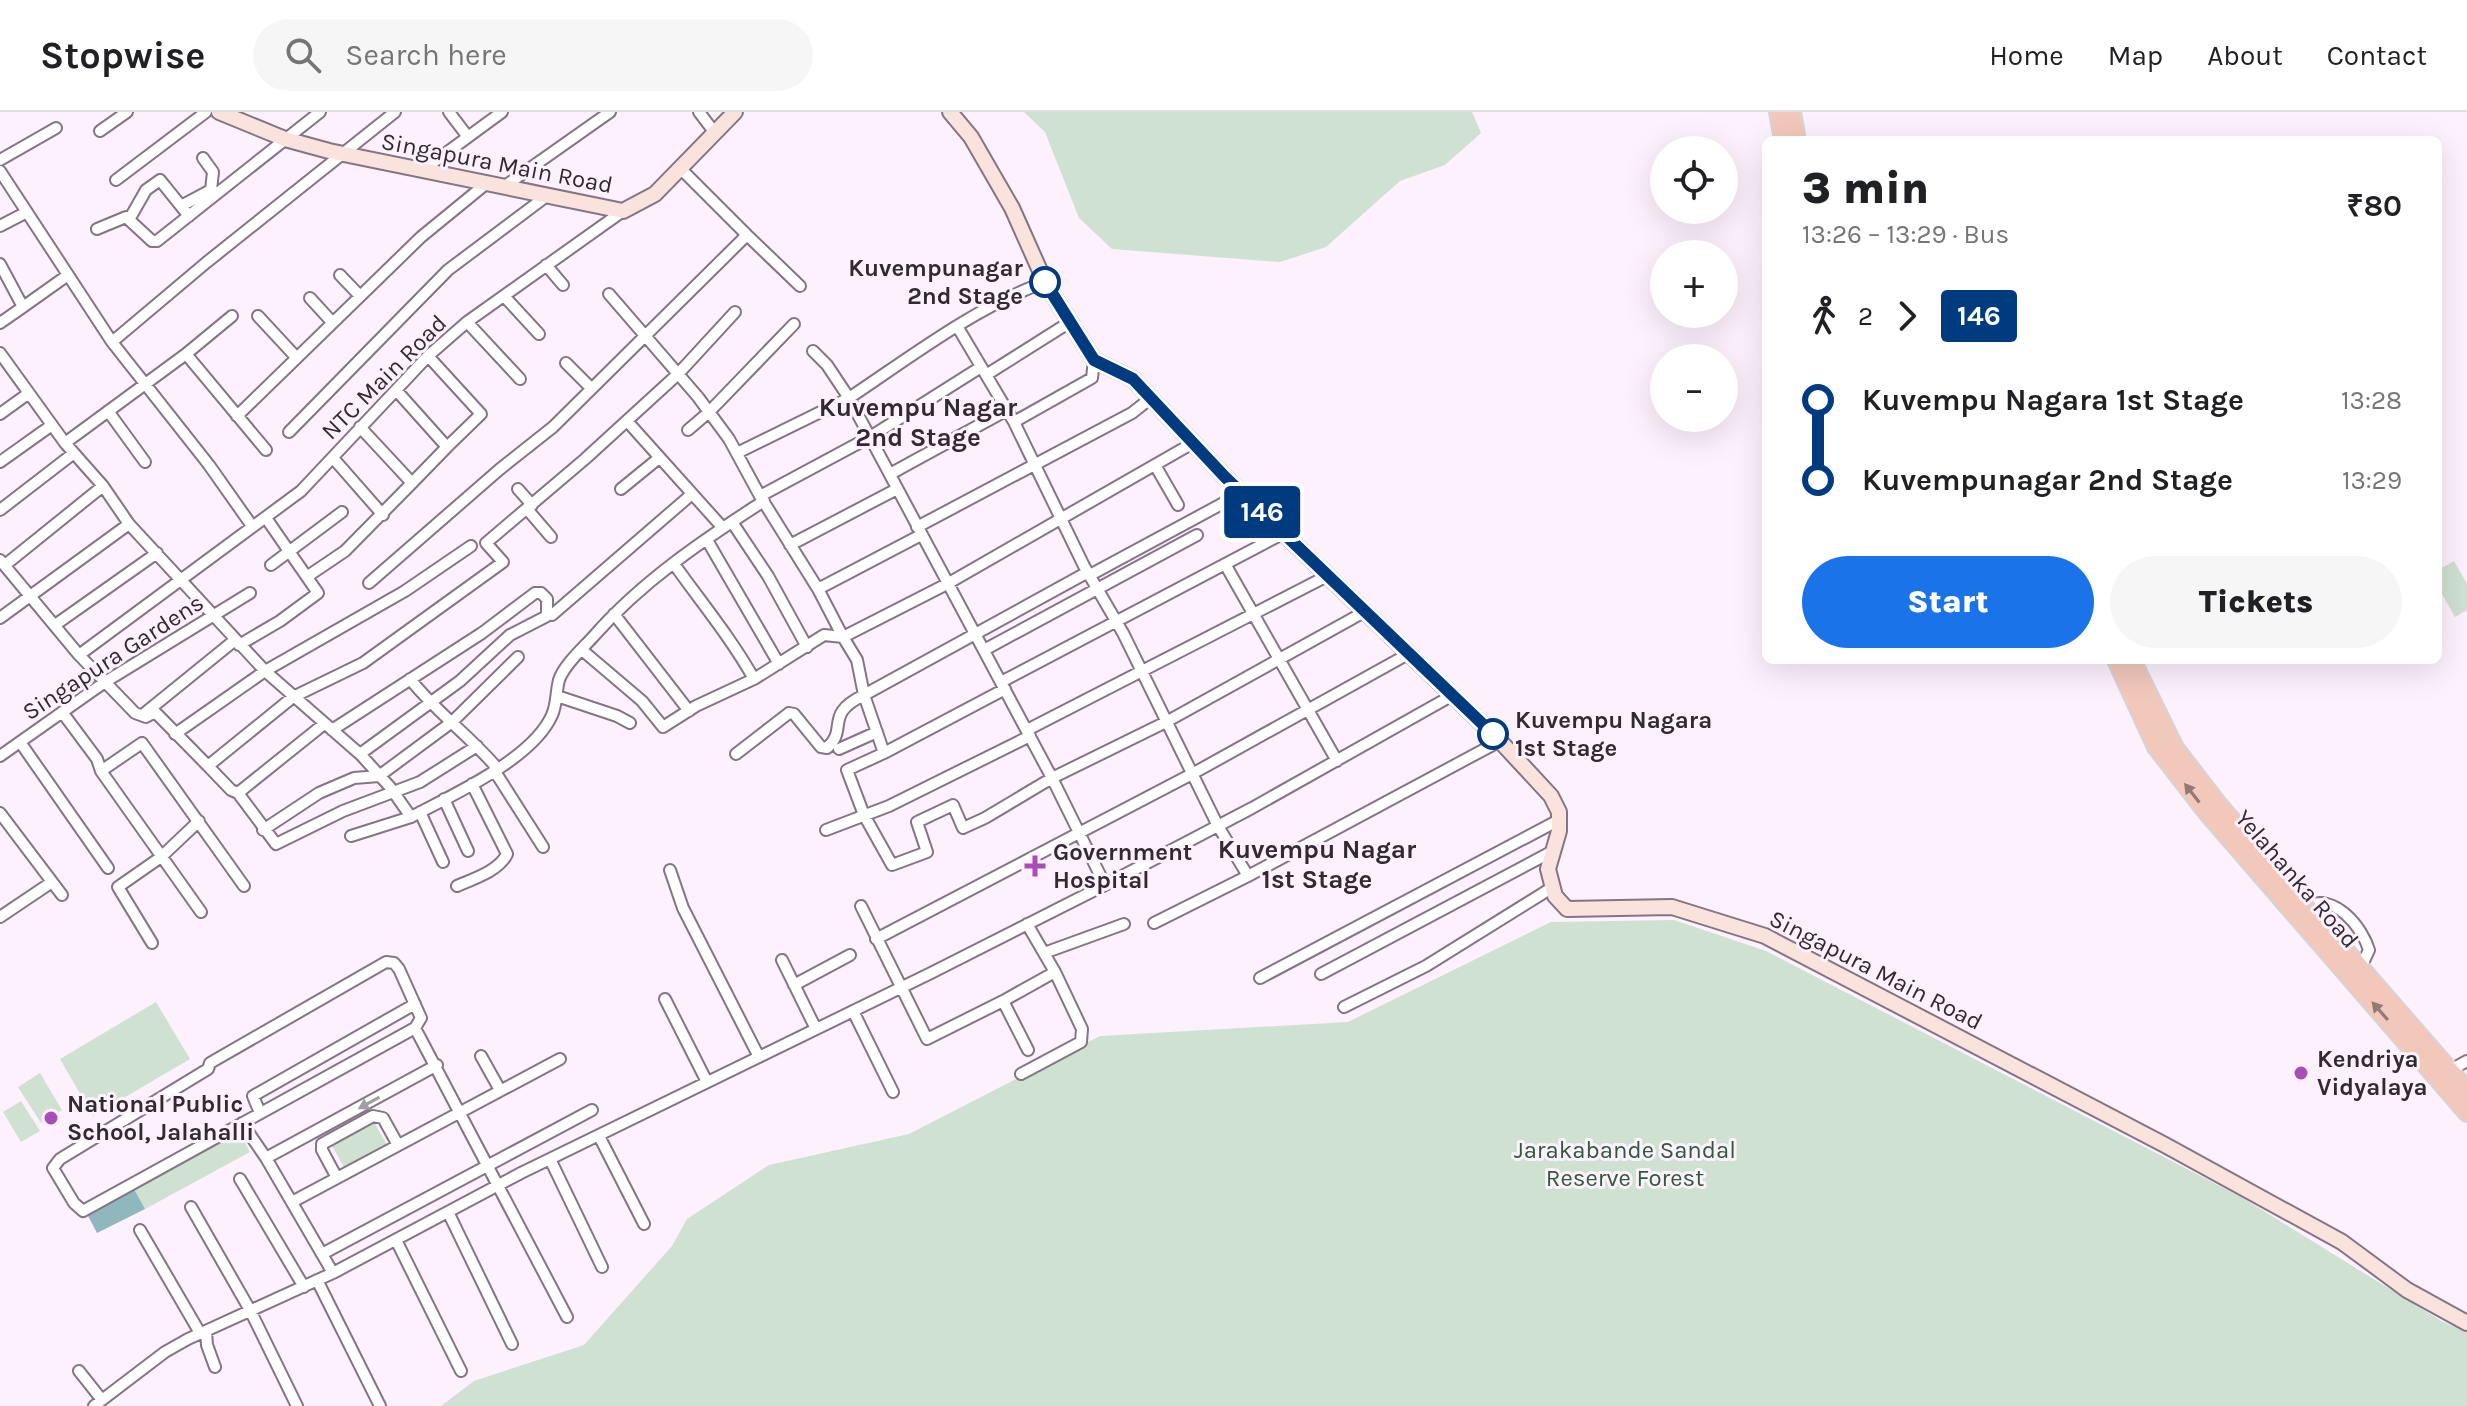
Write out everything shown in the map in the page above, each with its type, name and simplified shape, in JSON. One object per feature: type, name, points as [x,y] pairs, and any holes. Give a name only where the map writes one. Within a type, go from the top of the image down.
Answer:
[{"type":"main road","points":[[1778,112],[1782,136]]},
{"type":"main road","points":[[1792,112],[1796,136]]},
{"type":"main road","name":"Yelahanka Road","points":[[2118,664],[2156,747],[2208,814],[2445,1074],[2467,1090]]},
{"type":"main road","name":"Yelahanka Road","points":[[2134,664],[2175,748],[2219,805],[2361,967],[2445,1074],[2467,1113]]},
{"type":"street","points":[[100,131],[127,112]]},
{"type":"street","points":[[116,180],[206,112]]},
{"type":"street","name":"Singapura Main Road","points":[[219,112],[285,139],[340,154],[623,211],[655,194],[735,112]]},
{"type":"street","points":[[97,229],[122,218],[130,218],[154,242],[320,112]]},
{"type":"street","points":[[112,342],[395,112]]},
{"type":"street","points":[[449,112],[468,137]]},
{"type":"street","points":[[423,170],[502,112]]},
{"type":"street","points":[[505,186],[610,112]]},
{"type":"street","points":[[699,112],[715,133]]},
{"type":"street","points":[[950,112],[971,137],[1012,208],[1045,282],[1094,360],[1133,379],[1242,493],[1500,741],[1551,796],[1559,812],[1559,831],[1548,869],[1553,887],[1426,966],[1344,1007]]},
{"type":"street","points":[[0,160],[56,128]]},
{"type":"street","points":[[181,206],[211,190],[213,172],[203,158]]},
{"type":"street","points":[[680,168],[800,286]]},
{"type":"street","points":[[0,171],[112,342],[252,526]]},
{"type":"street","points":[[130,218],[146,190],[160,180],[189,216]]},
{"type":"street","points":[[237,416],[431,228],[487,183]]},
{"type":"street","points":[[289,432],[448,270],[548,195]]},
{"type":"street","name":"NTC Main Road","points":[[79,655],[301,491],[428,356],[467,322],[623,211]]},
{"type":"street","points":[[0,226],[27,212]]},
{"type":"street","points":[[369,583],[553,427],[747,235]]},
{"type":"street","points":[[0,264],[23,307]]},
{"type":"street","points":[[546,265],[563,285]]},
{"type":"street","points":[[0,323],[68,275]]},
{"type":"street","points":[[340,275],[360,296]]},
{"type":"street","points":[[737,453],[849,398],[957,326],[1016,293],[1045,282]]},
{"type":"street","points":[[609,294],[709,412],[737,453],[857,660],[864,695],[884,753]]},
{"type":"street","points":[[504,296],[539,334]]},
{"type":"street","points":[[310,298],[332,322]]},
{"type":"street","points":[[208,766],[293,697],[363,663],[503,562],[486,543],[678,374],[735,312]]},
{"type":"street","points":[[65,443],[186,354],[232,316]]},
{"type":"street","points":[[258,316],[296,357]]},
{"type":"street","points":[[467,322],[520,379]]},
{"type":"street","points":[[351,836],[416,815],[496,769],[534,741],[552,716],[560,677],[614,614],[634,594],[762,498],[1070,322]]},
{"type":"street","points":[[688,430],[794,324]]},
{"type":"street","points":[[957,326],[1014,422],[1218,826],[1248,876]]},
{"type":"street","points":[[813,351],[827,365],[849,398],[1029,733],[1105,885]]},
{"type":"street","points":[[186,354],[266,450]]},
{"type":"street","points":[[308,576],[345,551],[481,414],[428,356]]},
{"type":"street","points":[[2,360],[65,443],[103,486],[129,524],[265,671],[360,754],[416,815],[443,862]]},
{"type":"street","points":[[1014,422],[1092,378],[1094,360]]},
{"type":"street","points":[[566,363],[591,388]]},
{"type":"street","points":[[396,390],[447,447]]},
{"type":"street","points":[[0,414],[29,393]]},
{"type":"street","points":[[818,589],[1132,413],[1151,398]]},
{"type":"street","points":[[890,474],[1007,410]]},
{"type":"street","points":[[108,411],[145,462]]},
{"type":"street","points":[[627,421],[692,494],[727,525],[768,576],[807,647]]},
{"type":"street","points":[[0,462],[52,425]]},
{"type":"street","points":[[360,427],[412,483]]},
{"type":"street","points":[[582,650],[642,701],[663,727],[754,679],[824,635],[843,637],[947,584],[1193,443]]},
{"type":"street","points":[[0,510],[74,453]]},
{"type":"street","points":[[333,458],[383,515]]},
{"type":"street","points":[[621,489],[659,458]]},
{"type":"street","points":[[1155,465],[1178,505]]},
{"type":"street","points":[[103,486],[2,562],[105,682],[140,716],[146,717],[155,712],[231,790],[238,793],[276,844],[343,811],[395,793],[449,766],[477,746]]},
{"type":"street","points":[[518,489],[551,537]]},
{"type":"street","points":[[790,545],[897,489]]},
{"type":"street","points":[[736,754],[792,713],[821,747],[827,748],[835,737],[839,715],[846,704],[974,633],[1242,493]]},
{"type":"street","points":[[552,615],[692,494]]},
{"type":"street","points":[[271,565],[342,512]]},
{"type":"street","points":[[140,716],[237,643],[280,621],[318,593],[266,518]]},
{"type":"street","points":[[0,618],[129,524]]},
{"type":"street","points":[[1284,533],[1116,621],[884,753],[847,770],[864,815],[892,865],[927,852],[917,822],[953,805],[963,828],[985,818],[1052,778],[1166,722],[1366,611]]},
{"type":"street","points":[[984,650],[1197,535]]},
{"type":"street","points":[[707,540],[779,664]]},
{"type":"street","points":[[175,734],[265,671],[379,607],[471,546]]},
{"type":"street","points":[[55,625],[157,553]]},
{"type":"street","points":[[674,564],[716,625],[737,649],[754,679]]},
{"type":"street","points":[[1225,564],[1337,761]]},
{"type":"street","points":[[826,830],[889,806],[1329,575]]},
{"type":"street","name":"Singapura Gardens","points":[[0,756],[105,682],[250,593]]},
{"type":"street","points":[[238,793],[328,727],[482,633],[535,593],[541,593],[547,599],[547,616],[510,635],[481,664],[360,754]]},
{"type":"street","points":[[614,614],[689,711]]},
{"type":"street","points":[[876,939],[1192,774],[1410,653]]},
{"type":"street","points":[[263,830],[319,793],[354,778],[379,776],[452,722],[518,657]]},
{"type":"street","points":[[410,679],[429,703],[477,746],[496,769],[543,847]]},
{"type":"street","points":[[79,1371],[98,1403],[165,1352],[203,1332],[333,1273],[498,1185],[1105,885],[1453,695]]},
{"type":"street","points":[[557,696],[630,723]]},
{"type":"street","points":[[62,712],[201,912]]},
{"type":"street","points":[[839,749],[877,732]]},
{"type":"street","points":[[1154,923],[1500,741]]},
{"type":"street","points":[[20,742],[108,868]]},
{"type":"street","points":[[101,771],[142,743],[244,886]]},
{"type":"street","points":[[457,886],[504,860],[507,854],[472,784]]},
{"type":"street","points":[[444,799],[468,851]]},
{"type":"street","points":[[0,813],[62,895]]},
{"type":"street","points":[[1260,978],[1559,820]]},
{"type":"street","points":[[152,943],[118,887],[161,857],[199,821]]},
{"type":"street","points":[[1321,974],[1553,851]]},
{"type":"street","points":[[670,870],[683,908],[759,1057]]},
{"type":"street","points":[[0,917],[52,882]]},
{"type":"street","name":"Singapura Main Road","points":[[1553,887],[1555,896],[1567,909],[1672,907],[1765,936],[2072,1095],[2342,1242],[2407,1290],[2467,1323]]},
{"type":"street","points":[[861,906],[927,1039],[1055,972]]},
{"type":"street","points":[[1021,1074],[1081,1042],[1082,1029],[1055,972],[1027,924]]},
{"type":"street","points":[[1044,953],[1124,924]]},
{"type":"street","points":[[794,985],[850,955]]},
{"type":"street","points":[[782,960],[816,1029]]},
{"type":"street","points":[[386,962],[394,963],[399,969],[415,1004],[421,1018],[415,1028],[83,1211],[74,1203],[53,1168],[60,1159],[208,1069],[210,1063],[386,962]]},
{"type":"street","points":[[665,999],[707,1082]]},
{"type":"street","points":[[1003,1001],[1028,1050]]},
{"type":"street","points":[[260,1113],[253,1096],[415,1004]]},
{"type":"street","points":[[853,1011],[893,1092]]},
{"type":"street","points":[[415,1028],[567,1317]]},
{"type":"street","points":[[481,1056],[500,1090]]},
{"type":"street","points":[[292,1202],[560,1059]]},
{"type":"street","points":[[2445,1074],[2467,1061]]},
{"type":"street","points":[[266,1158],[437,1065]]},
{"type":"street","points":[[322,1254],[592,1110]]},
{"type":"street","points":[[337,1178],[322,1150],[322,1144],[373,1116],[383,1118],[398,1145]]},
{"type":"street","points":[[242,1123],[333,1273]]},
{"type":"street","points":[[599,1136],[644,1224]]},
{"type":"street","points":[[550,1159],[602,1267]]},
{"type":"street","points":[[240,1179],[304,1287]]},
{"type":"street","points":[[191,1207],[250,1310],[297,1406]]},
{"type":"street","points":[[448,1212],[512,1344]]},
{"type":"street","points":[[140,1230],[203,1332],[215,1367]]},
{"type":"street","points":[[396,1240],[461,1371]]},
{"type":"street","points":[[317,1280],[380,1406]]},
{"type":"green space","points":[[1024,112],[1472,112],[1481,133],[1445,165],[1400,181],[1326,247],[1280,262],[1112,249],[1079,218],[1045,132]]},
{"type":"green space","points":[[2454,561],[2467,584],[2467,610],[2455,617],[2442,594],[2442,568]]},
{"type":"green space","name":"Jarakabande Sandal Reserve Forest","points":[[1674,920],[1766,951],[2241,1197],[2443,1322],[2467,1332],[2467,1406],[441,1406],[474,1381],[584,1345],[672,1246],[687,1219],[769,1165],[909,1134],[1100,1036],[1348,1022],[1551,922]]},
{"type":"green space","points":[[156,1002],[190,1059],[93,1116],[60,1059]]},
{"type":"green space","points":[[40,1073],[62,1110],[41,1123],[18,1087]]},
{"type":"green space","points":[[21,1101],[40,1131],[21,1142],[3,1112]]},
{"type":"green space","points":[[374,1122],[387,1145],[345,1169],[332,1146]]},
{"type":"green space","points":[[238,1130],[250,1152],[145,1209],[133,1187]]},
{"type":"water","points":[[133,1187],[145,1209],[97,1233],[86,1212]]},
{"type":"bus line","name":"146","points":[[1045,282],[1094,360],[1133,379],[1225,477],[1493,734]]},
{"type":"place","name":"Kuvempunagar 2nd Stage","points":[[1045,282]]},
{"type":"place","name":"Kuvempu Nagara 1st Stage","points":[[1493,734]]},
{"type":"place","name":"Government Hospital","points":[[1035,866]]},
{"type":"place","name":"Kendriya Vidyalaya","points":[[2301,1073]]},
{"type":"place","name":"National Public School, Jalahalli","points":[[51,1118]]},
{"type":"district","name":"Kuvempu Nagar 2nd Stage","points":[[918,422]]},
{"type":"district","name":"Kuvempu Nagar 1st Stage","points":[[1317,864]]}]
